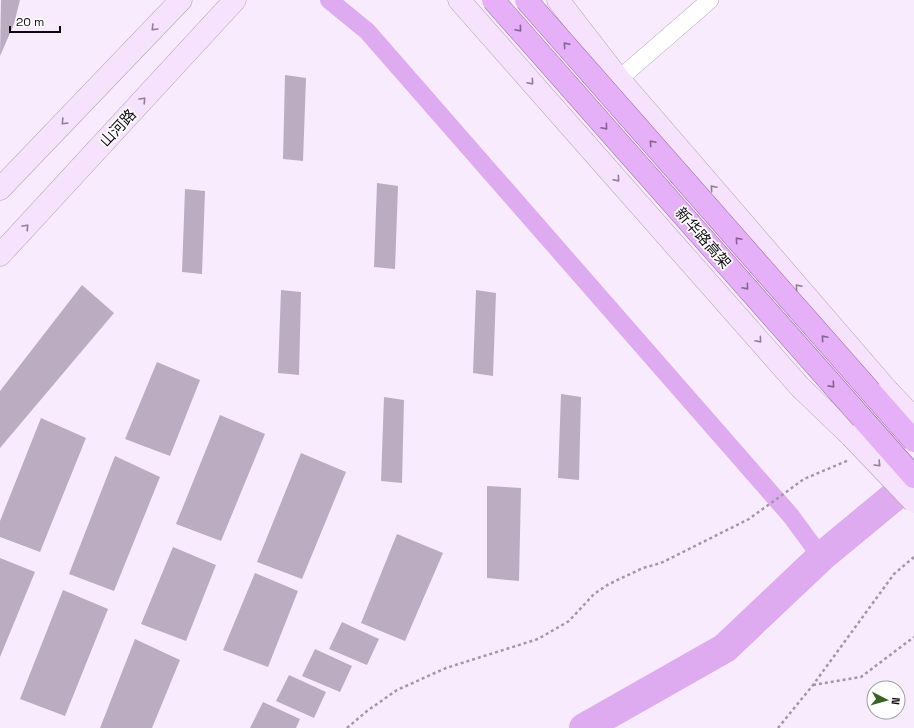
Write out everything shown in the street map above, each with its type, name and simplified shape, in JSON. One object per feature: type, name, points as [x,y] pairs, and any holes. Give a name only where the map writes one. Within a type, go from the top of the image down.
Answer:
[{"type":"highway","name":"新华路高架","points":[[493,0],[914,477]]},
{"type":"highway","name":"新华路高架","points":[[526,0],[914,441]]},
{"type":"main road","points":[[0,189],[181,0]]},
{"type":"main road","name":"山河路","points":[[0,255],[235,0]]},
{"type":"main road","points":[[459,0],[800,387],[851,436],[914,502]]},
{"type":"main road","points":[[558,0],[619,79],[888,391],[914,418]]},
{"type":"street","points":[[619,79],[710,0]]},
{"type":"path","points":[[347,728],[367,711],[397,690],[446,668],[538,639],[569,621],[594,594],[610,584],[643,568],[661,563],[749,519],[797,484]]},
{"type":"path","points":[[778,728],[813,685],[894,574],[914,557]]},
{"type":"path","points":[[813,685],[861,677],[914,637]]},
{"type":"building","points":[[1,0],[20,0],[14,24],[0,56]]},
{"type":"building","points":[[285,75],[306,78],[303,161],[283,159]]},
{"type":"building","points":[[377,183],[398,186],[395,269],[374,267]]},
{"type":"building","points":[[185,189],[205,191],[202,274],[182,272]]},
{"type":"building","points":[[82,285],[114,313],[0,448],[0,391]]},
{"type":"building","points":[[281,290],[301,292],[299,375],[278,373]]},
{"type":"building","points":[[476,290],[496,293],[493,376],[473,373]]},
{"type":"building","points":[[157,362],[200,380],[170,456],[125,439]]},
{"type":"building","points":[[561,394],[581,397],[579,480],[558,478]]},
{"type":"building","points":[[384,397],[404,400],[402,483],[381,481]]},
{"type":"building","points":[[220,415],[265,434],[221,541],[176,524]]},
{"type":"building","points":[[41,418],[86,438],[40,552],[0,537],[0,521]]},
{"type":"building","points":[[301,453],[346,472],[302,579],[257,562]]},
{"type":"building","points":[[115,456],[160,477],[114,591],[69,574]]},
{"type":"building","points":[[487,486],[521,488],[519,581],[487,578]]},
{"type":"building","points":[[397,534],[443,553],[405,641],[361,623]]},
{"type":"building","points":[[173,547],[216,565],[186,641],[141,624]]},
{"type":"building","points":[[0,558],[35,572],[0,657]]},
{"type":"building","points":[[255,573],[298,591],[268,667],[223,650]]},
{"type":"building","points":[[63,590],[108,609],[65,716],[20,699]]},
{"type":"building","points":[[342,622],[379,639],[367,665],[329,649]]},
{"type":"building","points":[[135,639],[180,660],[152,728],[100,728]]},
{"type":"building","points":[[315,649],[352,666],[340,692],[302,676]]},
{"type":"building","points":[[289,675],[326,692],[314,718],[276,701]]},
{"type":"building","points":[[263,702],[300,719],[296,728],[250,728]]},
{"type":"waterway","points":[[329,0],[367,31],[791,516],[821,557]]},
{"type":"waterway","points":[[584,728],[725,648],[821,557],[914,480]]}]
